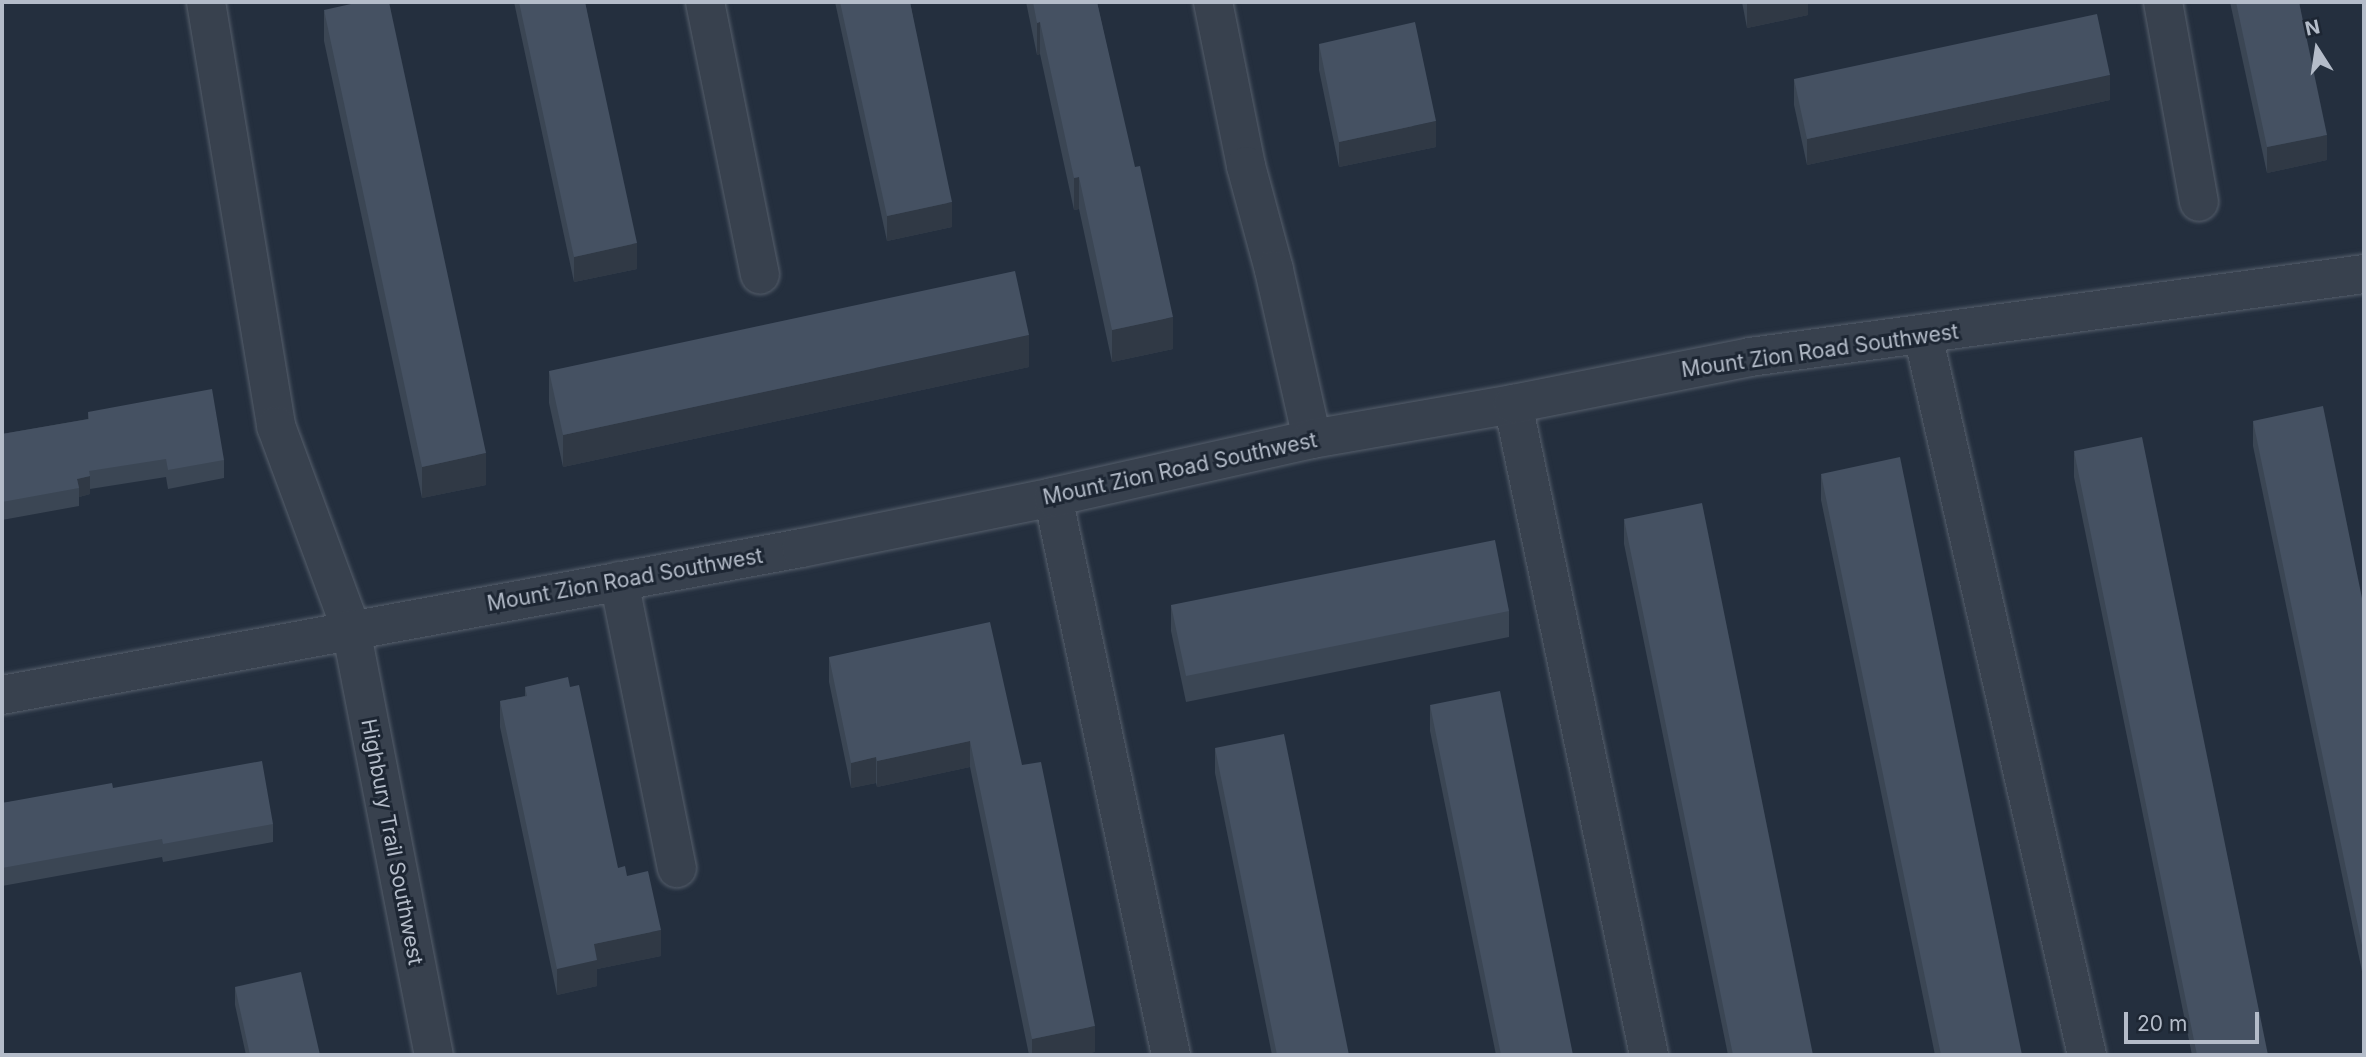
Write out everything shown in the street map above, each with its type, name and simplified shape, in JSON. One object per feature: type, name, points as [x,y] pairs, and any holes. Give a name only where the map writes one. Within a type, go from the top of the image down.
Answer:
[{"type":"street","name":"Highbury Trail Southwest","points":[[206,2],[276,426],[351,629],[434,1055]]},
{"type":"street","points":[[705,2],[760,274]]},
{"type":"street","points":[[1213,2],[1246,166],[1274,270],[1312,439]]},
{"type":"street","points":[[2163,2],[2199,202]]},
{"type":"street","name":"Mount Zion Road Southwest","points":[[2,695],[619,581],[1053,497],[1312,439],[1513,404],[1750,357],[2364,274]]},
{"type":"street","points":[[1923,335],[2087,1055]]},
{"type":"street","points":[[1513,404],[1649,1055]]},
{"type":"street","points":[[1053,497],[1171,1055]]},
{"type":"street","points":[[619,581],[677,868]]},
{"type":"building","points":[[360,2],[389,2],[486,453],[422,467],[324,10]]},
{"type":"building","points":[[519,2],[585,2],[637,243],[574,257]]},
{"type":"building","points":[[840,2],[910,2],[952,202],[887,216]]},
{"type":"building","points":[[1033,2],[1097,2],[1135,167],[1140,166],[1173,317],[1112,330],[1079,177],[1074,178],[1040,22],[1037,23]]},
{"type":"building","points":[[2236,2],[2299,2],[2327,135],[2267,147]]},
{"type":"building","points":[[2097,14],[2110,75],[1807,139],[1794,79]]},
{"type":"building","points":[[1415,22],[1436,121],[1339,142],[1319,44]]},
{"type":"building","points":[[1015,271],[1029,335],[563,435],[549,371]]},
{"type":"building","points":[[212,389],[224,460],[168,470],[166,459],[89,471],[90,476],[77,479],[79,488],[2,502],[2,434],[89,419],[88,412]]},
{"type":"building","points":[[2323,406],[2364,608],[2364,955],[2253,421]]},
{"type":"building","points":[[2142,437],[2268,1055],[2197,1055],[2074,451]]},
{"type":"building","points":[[1900,457],[2022,1055],[1941,1055],[1821,474]]},
{"type":"building","points":[[1702,503],[1813,1055],[1733,1055],[1624,519]]},
{"type":"building","points":[[1495,540],[1509,611],[1186,676],[1171,605]]},
{"type":"building","points":[[990,622],[1022,765],[1041,762],[1095,1026],[1032,1039],[970,741],[877,761],[876,757],[851,763],[829,657]]},
{"type":"building","points":[[568,677],[570,687],[579,685],[618,868],[625,866],[627,876],[648,871],[661,930],[594,944],[597,960],[557,969],[500,701],[527,696],[525,687]]},
{"type":"building","points":[[1500,691],[1573,1055],[1501,1055],[1430,705]]},
{"type":"building","points":[[1284,734],[1349,1055],[1277,1055],[1215,748]]},
{"type":"building","points":[[262,761],[273,824],[163,844],[162,839],[2,868],[2,803],[112,783],[113,788]]},
{"type":"building","points":[[301,972],[320,1055],[250,1055],[235,987]]}]
